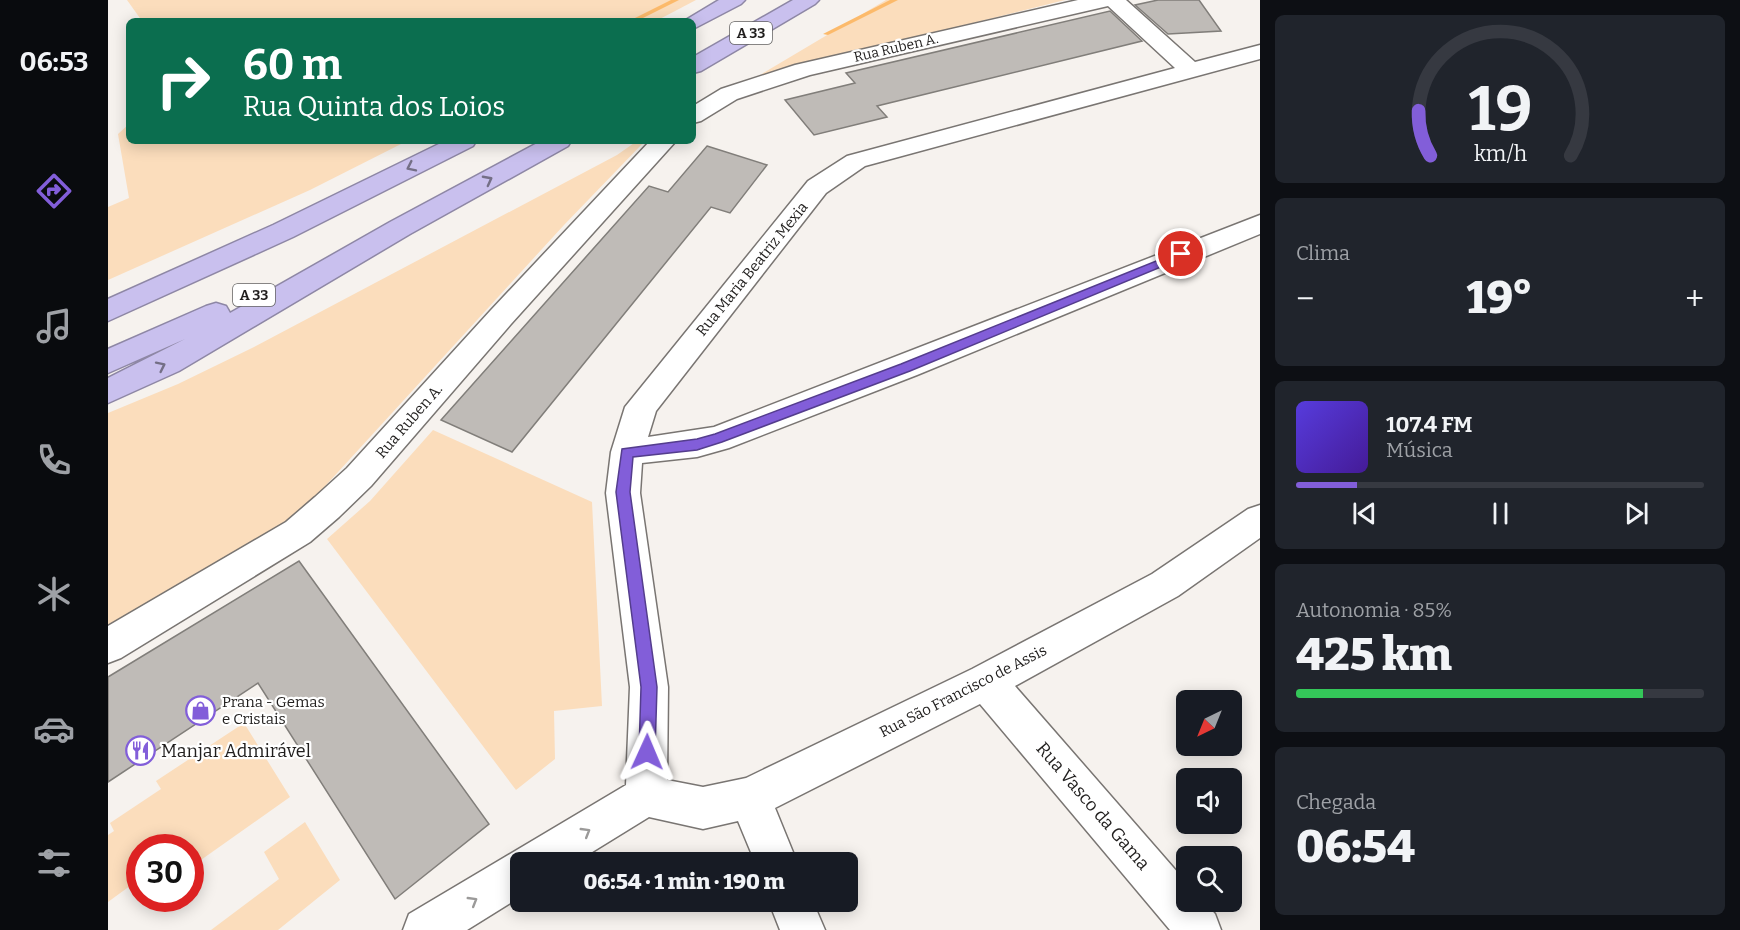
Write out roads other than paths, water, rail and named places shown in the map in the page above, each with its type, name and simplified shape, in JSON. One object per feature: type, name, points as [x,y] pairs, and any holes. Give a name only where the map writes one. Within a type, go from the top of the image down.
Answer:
[{"type":"highway","name":"A 33","points":[[696,21],[734,0]]},
{"type":"highway","name":"A 33","points":[[696,64],[808,0]]},
{"type":"highway","points":[[108,311],[283,231],[458,144]]},
{"type":"highway","name":"A 33","points":[[108,362],[400,228],[554,144]]},
{"type":"highway","points":[[108,391],[168,363],[400,228]]},
{"type":"highway","points":[[108,298],[283,231]]},
{"type":"street","name":"Rua Ruben A.","points":[[696,114],[729,94],[802,70],[1106,0]]},
{"type":"street","points":[[1114,0],[1189,69]]},
{"type":"street","name":"Rua Maria Beatriz Mexia","points":[[646,796],[649,687],[623,492],[627,453],[641,407],[817,187],[856,161],[1189,69],[1260,52]]},
{"type":"street","name":"Rua Ruben A.","points":[[108,646],[298,532],[327,507],[359,477],[501,317],[661,144]]},
{"type":"street","points":[[627,453],[718,439],[906,368],[1260,224]]},
{"type":"street","name":"Rua São Francisco de Assis","points":[[646,796],[703,808],[750,798],[986,682],[1166,585],[1260,519]]},
{"type":"street","name":"Rua Vasco da Gama","points":[[986,682],[1199,930]]},
{"type":"street","points":[[553,852],[646,796]]},
{"type":"street","points":[[750,798],[772,852]]},
{"type":"street","points":[[425,930],[510,878]]},
{"type":"street","points":[[795,912],[803,930]]},
{"type":"waterway","points":[[638,18],[676,0]]},
{"type":"waterway","points":[[826,34],[895,0]]},
{"type":"place","name":"Prana - Gemas e Cristais","points":[[201,711]]},
{"type":"place","name":"Manjar Admirável","points":[[140,751]]}]
